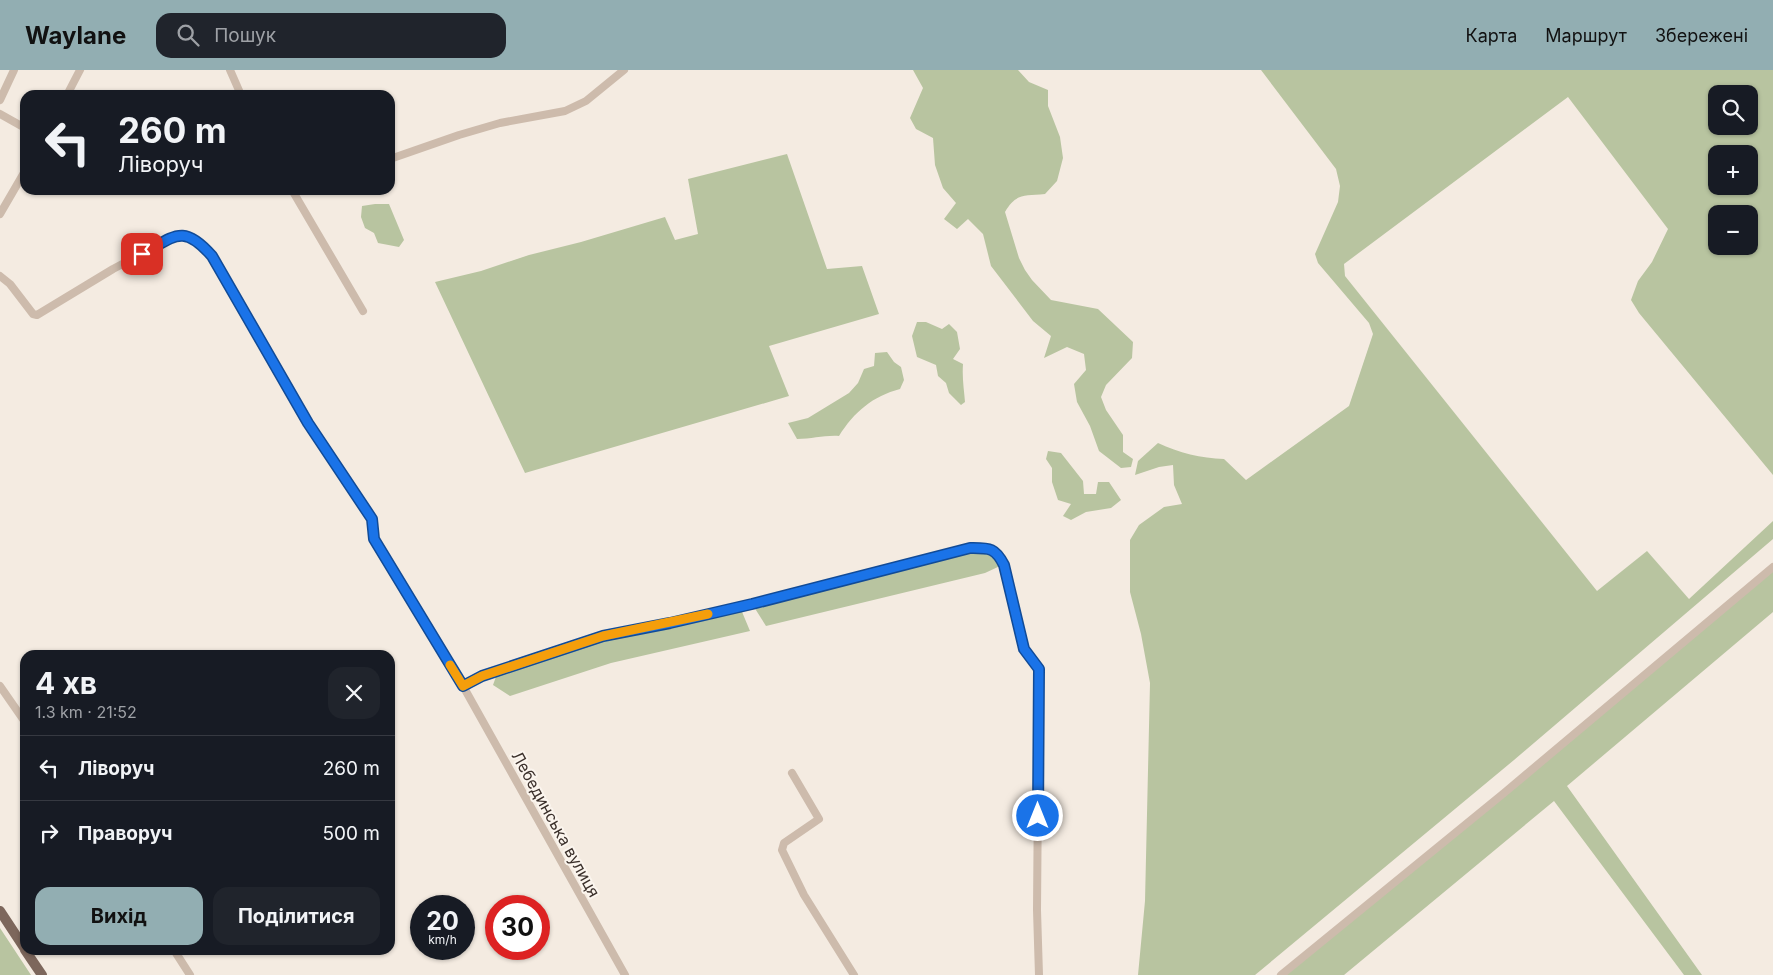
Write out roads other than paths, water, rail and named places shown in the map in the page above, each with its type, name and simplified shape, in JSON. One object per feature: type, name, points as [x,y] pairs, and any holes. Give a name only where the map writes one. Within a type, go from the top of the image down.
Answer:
[{"type":"main road","points":[[0,911],[20,942]]},
{"type":"main road","points":[[28,955],[42,975]]},
{"type":"street","points":[[0,100],[14,70]]},
{"type":"street","points":[[70,90],[80,70]]},
{"type":"street","points":[[230,70],[239,90]]},
{"type":"street","points":[[395,157],[500,123],[565,111],[586,101],[624,70]]},
{"type":"street","points":[[0,114],[20,125]]},
{"type":"street","points":[[0,214],[20,180]]},
{"type":"street","points":[[296,195],[363,311]]},
{"type":"street","name":"Лебединська вулиця","points":[[0,276],[10,284],[33,314],[37,315],[171,238],[187,235],[202,244],[212,256],[308,423],[372,519],[374,539],[463,686],[625,975]]},
{"type":"street","points":[[463,686],[482,676],[603,636],[752,604],[970,548],[990,548],[999,554],[1004,565],[1024,649],[1039,669],[1038,975]]},
{"type":"street","points":[[1281,975],[1504,793],[1773,568]]},
{"type":"street","points":[[0,686],[20,715]]},
{"type":"street","points":[[792,773],[819,819],[784,843],[782,850],[804,895],[854,975]]},
{"type":"street","points":[[177,955],[190,975]]}]
